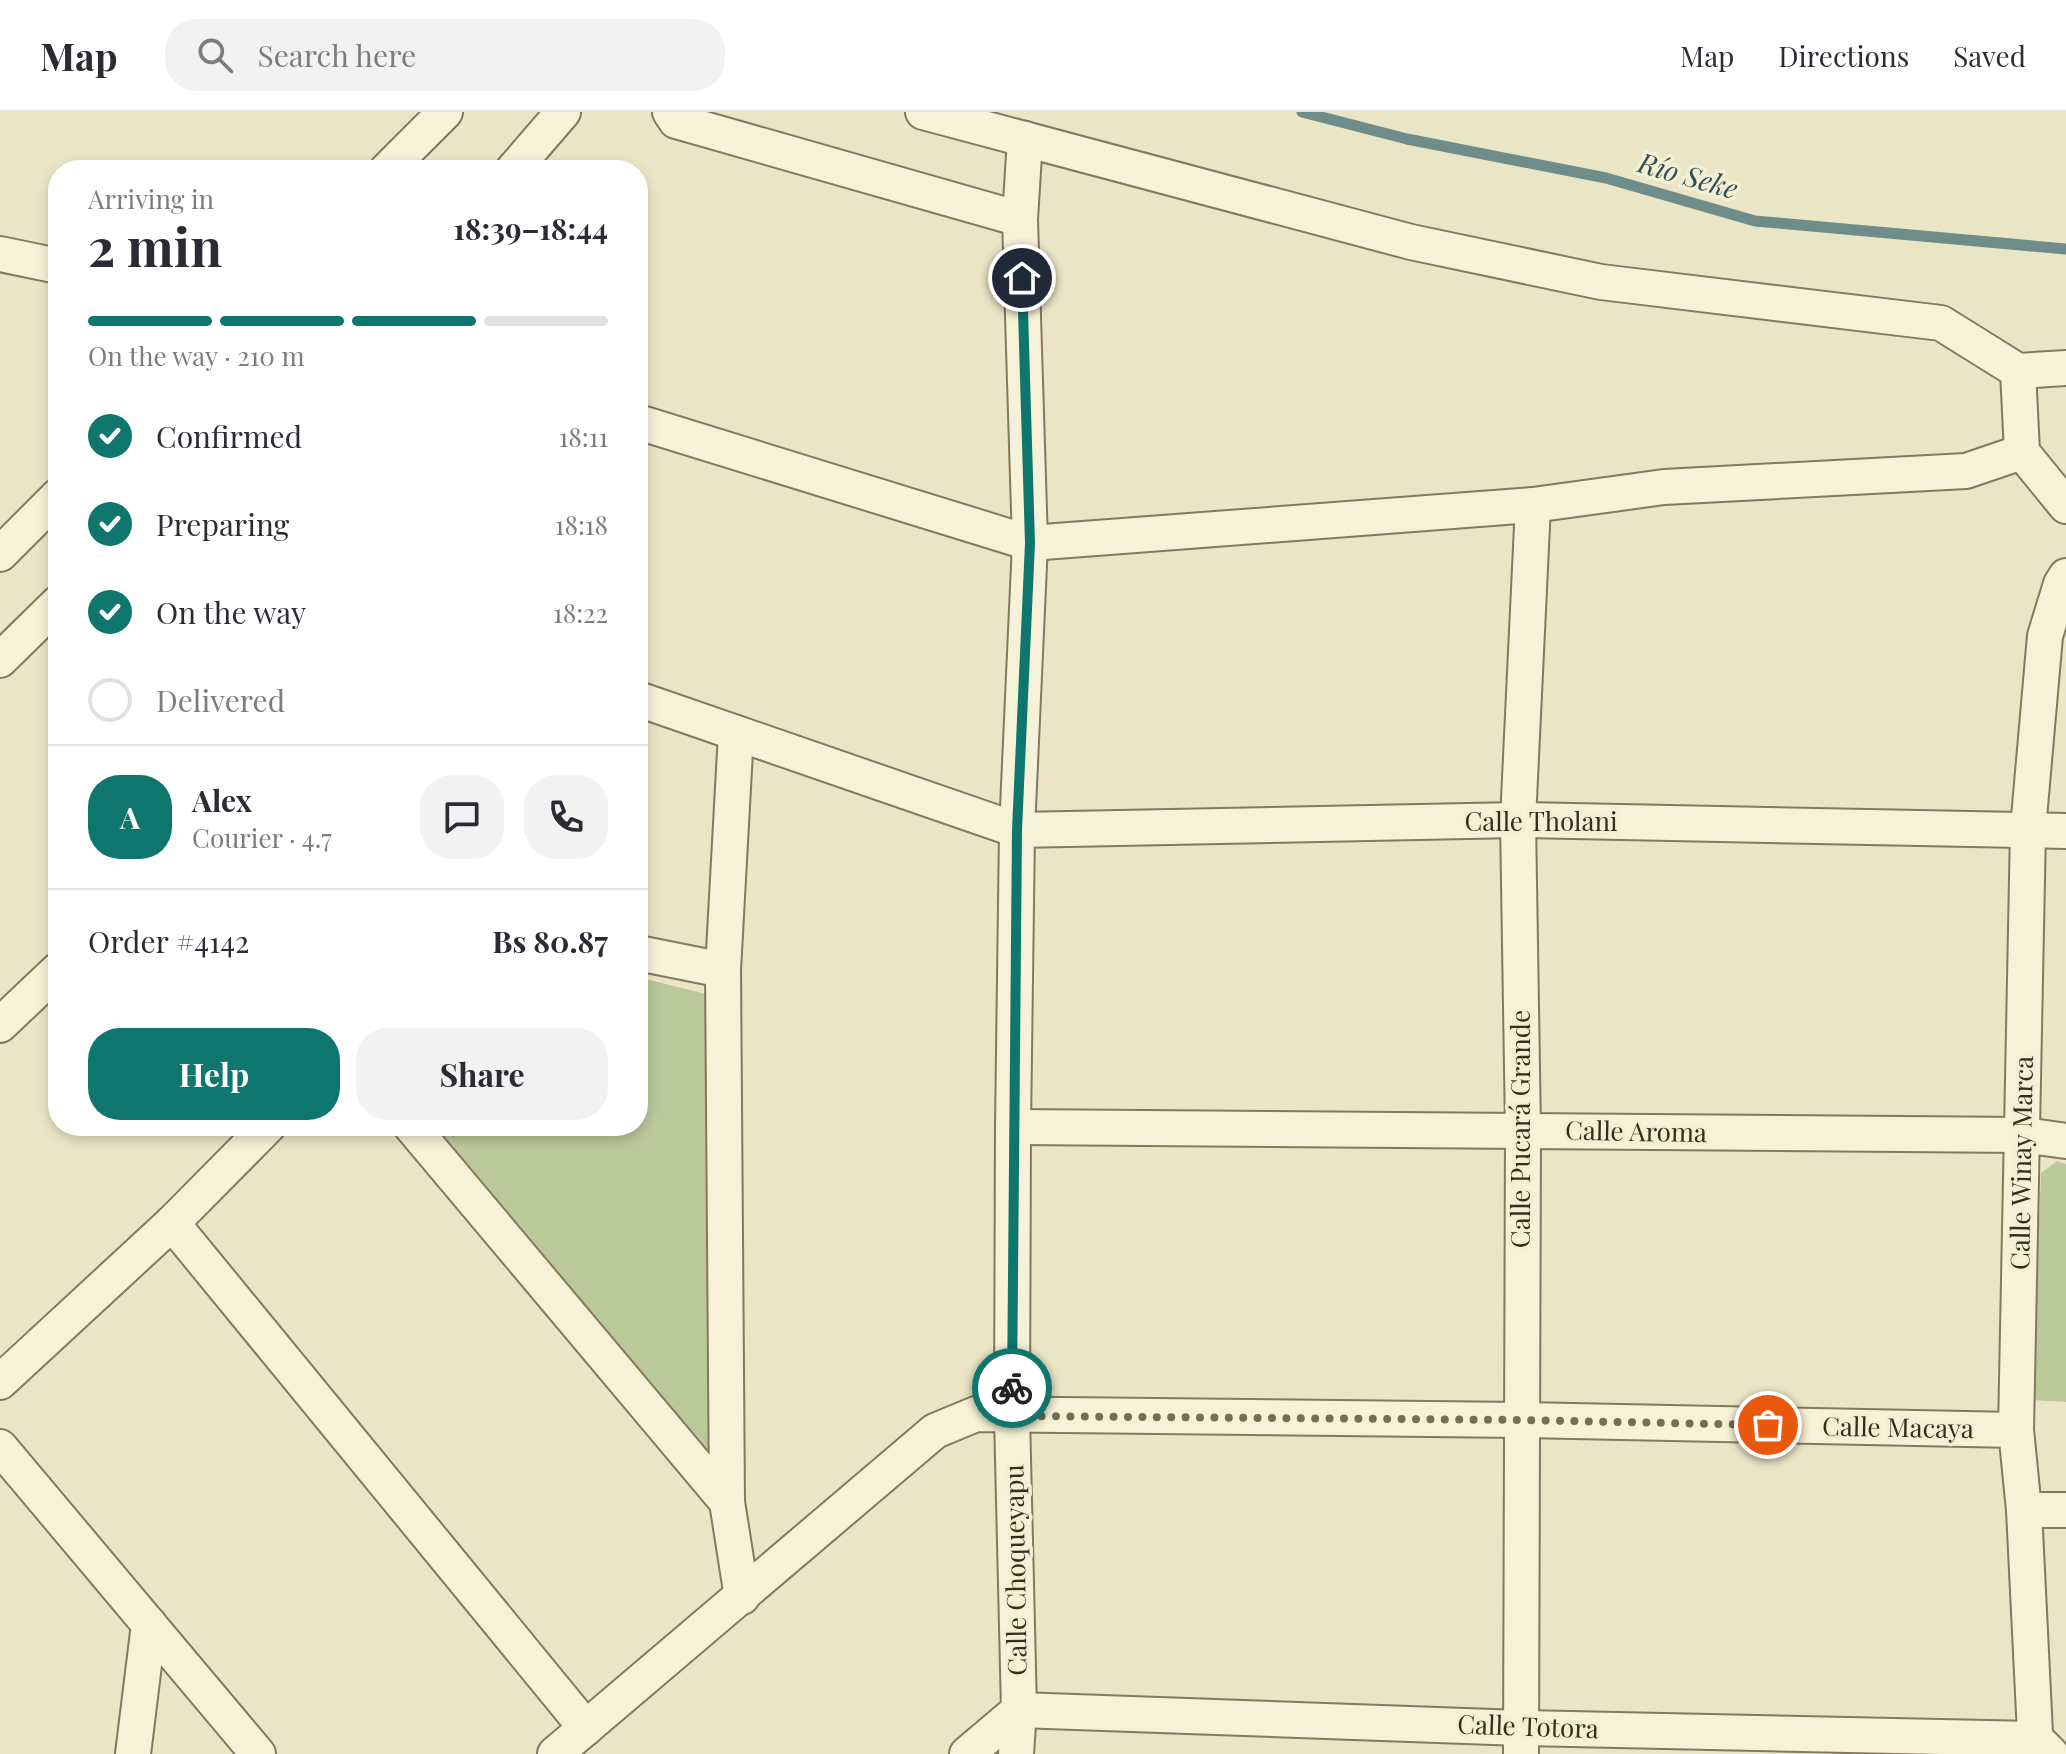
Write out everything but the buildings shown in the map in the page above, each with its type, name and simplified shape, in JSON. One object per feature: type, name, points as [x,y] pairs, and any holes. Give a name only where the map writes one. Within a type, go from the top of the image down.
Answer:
[{"type":"street","points":[[397,160],[445,112]]},
{"type":"street","points":[[522,160],[563,112]]},
{"type":"street","points":[[670,112],[676,121],[1020,219]]},
{"type":"street","points":[[923,112],[1411,242],[1601,282],[1941,323],[2018,371],[2066,368]]},
{"type":"street","name":"Calle Choqueyapu","points":[[1016,1754],[1019,1710],[1012,1416],[1013,1127],[1017,830],[1030,543],[1020,219],[1025,139]]},
{"type":"street","points":[[0,254],[48,264]]},
{"type":"street","points":[[2018,371],[2022,452],[2066,506]]},
{"type":"street","points":[[648,425],[1030,543],[1533,505],[1664,487],[1966,471],[2022,452]]},
{"type":"street","name":"Calle Pucará Grande","points":[[1521,1741],[1523,1130],[1518,820],[1533,505]]},
{"type":"street","points":[[0,554],[48,506]]},
{"type":"street","name":"Calle Winay Marca","points":[[2041,1749],[2016,1430],[2028,829],[2045,636],[2066,576]]},
{"type":"street","points":[[1,655],[48,612]]},
{"type":"street","points":[[648,702],[1017,830]]},
{"type":"street","points":[[736,733],[723,970],[727,1502],[742,1597]]},
{"type":"street","name":"Calle Tholani","points":[[1017,830],[1518,820],[2066,831]]},
{"type":"street","points":[[648,955],[723,970]]},
{"type":"street","points":[[0,1025],[48,979]]},
{"type":"street","name":"Calle Aroma","points":[[1013,1127],[2023,1135],[2066,1141]]},
{"type":"street","points":[[0,1382],[172,1223],[258,1136]]},
{"type":"street","points":[[419,1136],[727,1502]]},
{"type":"street","points":[[172,1223],[586,1728]]},
{"type":"street","name":"Calle Macaya","points":[[555,1754],[935,1431],[976,1414],[2016,1430]]},
{"type":"street","points":[[0,1447],[258,1754]]},
{"type":"street","points":[[2024,1510],[2066,1510]]},
{"type":"street","points":[[133,1754],[149,1624]]},
{"type":"street","points":[[967,1754],[1019,1710]]},
{"type":"street","name":"Calle Totora","points":[[1019,1710],[1521,1741],[2041,1749]]},
{"type":"green space","points":[[648,980],[710,995],[708,1453],[438,1136],[648,1136]]},
{"type":"green space","points":[[2057,1161],[2066,1164],[2066,1402],[2032,1400],[2041,1173]]},
{"type":"waterway","name":"Río Seke","points":[[1302,112],[1407,139],[1606,178],[1755,221],[2066,249]]},
{"type":"way so far","points":[[1012,1388],[1012,1416],[1768,1425]]},
{"type":"route","points":[[1012,1388],[1017,830],[1030,543],[1022,278]]}]
